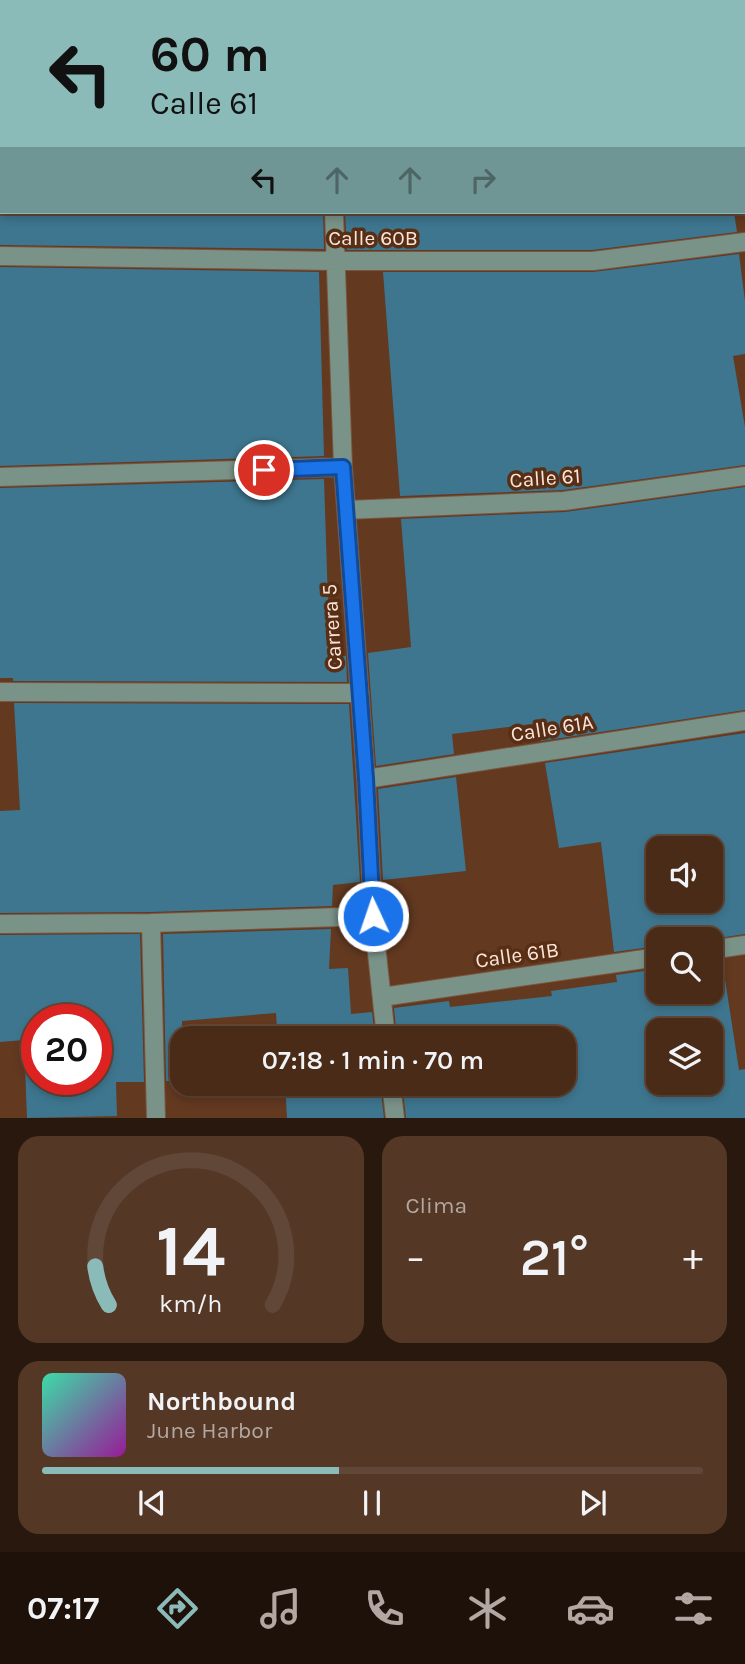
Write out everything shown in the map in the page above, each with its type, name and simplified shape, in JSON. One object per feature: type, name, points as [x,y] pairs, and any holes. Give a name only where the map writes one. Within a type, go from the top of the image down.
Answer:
[{"type":"street","name":"Carrera 5","points":[[334,214],[343,467],[366,779],[373,916],[385,1026]]},
{"type":"street","name":"Calle 60B","points":[[0,256],[335,261],[593,261],[745,242]]},
{"type":"street","points":[[0,477],[343,467]]},
{"type":"street","name":"Calle 61","points":[[346,510],[564,501],[745,476]]},
{"type":"street","points":[[0,692],[360,693]]},
{"type":"street","name":"Calle 61A","points":[[366,779],[745,721]]},
{"type":"street","points":[[0,924],[151,923],[373,916]]},
{"type":"street","points":[[151,923],[156,1118]]},
{"type":"street","points":[[723,948],[745,945]]},
{"type":"street","name":"Calle 61B","points":[[382,997],[646,959]]},
{"type":"street","points":[[392,1096],[395,1118]]},
{"type":"building","points":[[0,214],[323,214],[324,249],[0,245]]},
{"type":"building","points":[[345,214],[734,214],[737,232],[592,250],[347,250]]},
{"type":"building","points":[[739,254],[745,301],[745,354],[733,356],[745,427],[745,465],[563,490],[400,496],[383,272],[593,272]]},
{"type":"building","points":[[0,267],[319,272],[324,456],[0,466]]},
{"type":"building","points":[[324,479],[328,602],[333,603],[330,658],[346,656],[347,682],[13,681],[13,678],[0,678],[0,488]]},
{"type":"building","points":[[745,487],[745,710],[541,741],[539,723],[452,734],[454,754],[376,766],[368,653],[411,647],[401,519],[565,512]]},
{"type":"building","points":[[14,703],[349,704],[360,882],[333,885],[332,906],[151,912],[0,913],[0,811],[20,810]]},
{"type":"building","points":[[745,733],[745,934],[723,937],[723,927],[646,927],[646,948],[614,952],[601,842],[559,848],[545,763]]},
{"type":"building","points":[[456,777],[466,871],[383,880],[378,789]]},
{"type":"building","points":[[331,929],[329,969],[348,968],[351,1014],[372,1012],[374,1026],[277,1026],[276,1013],[182,1021],[182,1026],[170,1026],[170,1081],[166,1081],[163,934]]},
{"type":"building","points":[[140,934],[144,1082],[116,1082],[117,1116],[27,1118],[26,1095],[112,1095],[112,1004],[21,1004],[21,1040],[0,1042],[0,935]]},
{"type":"building","points":[[723,966],[739,1070],[745,1069],[745,1118],[406,1118],[403,1096],[576,1096],[576,1026],[396,1026],[394,1008],[449,1001],[450,1007],[552,996],[551,991],[617,982],[616,975],[646,971],[646,1004],[723,1004]]},
{"type":"building","points":[[286,1096],[381,1096],[384,1118],[287,1118]]},
{"type":"route","points":[[264,470],[343,467],[366,779],[373,916]]}]
